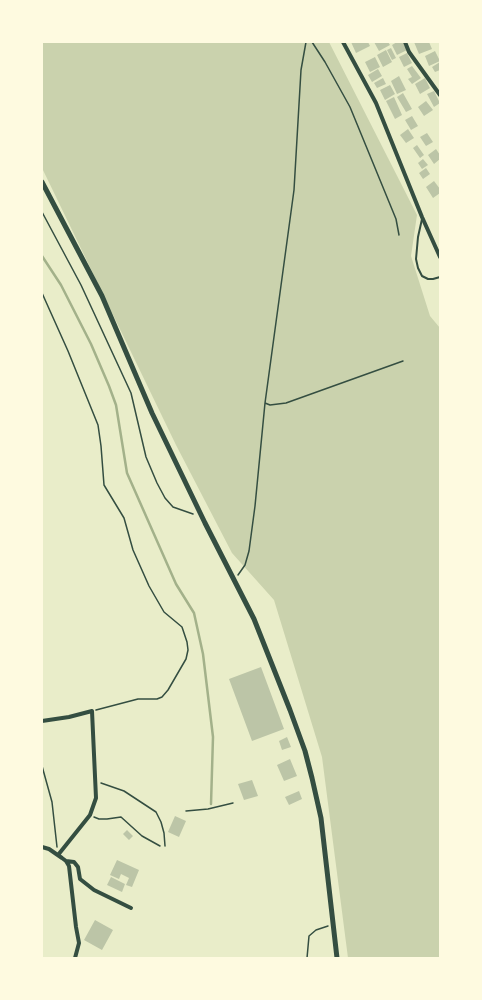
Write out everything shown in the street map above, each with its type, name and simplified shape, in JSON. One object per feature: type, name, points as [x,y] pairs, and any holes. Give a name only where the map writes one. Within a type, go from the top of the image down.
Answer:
[{"type":"street","points":[[343,42],[376,103],[422,217],[440,257]]},
{"type":"street","points":[[405,42],[409,52],[440,95]]},
{"type":"street","points":[[42,182],[102,296],[152,412],[254,619],[290,710],[305,751],[321,818],[337,958]]},
{"type":"street","points":[[42,720],[69,717],[92,711],[96,798],[90,815],[58,855]]},
{"type":"street","points":[[42,847],[49,849],[58,855],[66,861],[69,866],[79,943],[75,958]]},
{"type":"street","points":[[66,861],[74,862],[78,867],[80,879],[94,890],[131,908]]},
{"type":"lane","points":[[422,217],[416,259],[418,268],[422,276],[428,279],[440,277]]},
{"type":"path","points":[[234,579],[245,565],[249,551],[265,403],[294,190],[301,70],[306,42]]},
{"type":"path","points":[[312,42],[350,107],[396,219],[399,235]]},
{"type":"path","points":[[42,212],[81,285],[131,393],[146,457],[157,483],[165,498],[173,507],[181,511],[191,512],[195,515]]},
{"type":"path","points":[[42,293],[68,351],[98,425],[102,446],[104,485],[124,518],[133,550],[149,586],[164,612],[182,627],[188,650],[186,659],[168,690],[162,697],[158,699],[138,699],[92,711]]},
{"type":"path","points":[[265,403],[270,405],[286,403],[404,361]]},
{"type":"path","points":[[42,766],[52,802],[58,855]]},
{"type":"path","points":[[95,781],[124,791],[156,812],[164,833],[165,846]]},
{"type":"path","points":[[186,811],[208,810],[233,803]]},
{"type":"path","points":[[90,815],[99,819],[121,817],[142,836],[160,846]]},
{"type":"path","points":[[307,958],[310,936],[316,930],[329,926],[333,923]]},
{"type":"green space","points":[[42,42],[329,42],[417,215],[411,256],[430,316],[440,328],[440,958],[348,958],[322,757],[274,600],[232,553],[176,445],[42,168]]},
{"type":"building","points":[[351,42],[368,42],[370,46],[356,53]]},
{"type":"building","points":[[374,42],[388,42],[390,45],[379,51]]},
{"type":"building","points":[[397,42],[403,42],[407,50],[397,55],[392,45]]},
{"type":"building","points":[[414,42],[429,42],[432,49],[419,54]]},
{"type":"building","points":[[391,48],[396,58],[392,60],[387,50]]},
{"type":"building","points":[[386,50],[392,62],[383,67],[377,55]]},
{"type":"building","points":[[435,51],[440,61],[429,66],[425,56]]},
{"type":"building","points":[[407,53],[412,63],[404,67],[399,57]]},
{"type":"building","points":[[375,57],[380,67],[370,72],[365,62]]},
{"type":"building","points":[[440,62],[440,70],[435,72],[432,67]]},
{"type":"building","points":[[412,66],[421,78],[412,84],[408,79],[412,77],[407,69]]},
{"type":"building","points":[[378,69],[382,76],[372,82],[368,75]]},
{"type":"building","points":[[399,76],[406,90],[397,94],[391,81]]},
{"type":"building","points":[[383,78],[386,84],[377,88],[374,83]]},
{"type":"building","points":[[425,78],[430,88],[420,94],[415,84]]},
{"type":"building","points":[[390,85],[395,94],[385,100],[380,90]]},
{"type":"building","points":[[434,91],[440,103],[434,107],[427,94]]},
{"type":"building","points":[[403,93],[412,109],[406,112],[397,97]]},
{"type":"building","points":[[394,97],[402,115],[395,119],[386,101]]},
{"type":"building","points":[[426,101],[433,110],[424,116],[418,107]]},
{"type":"building","points":[[412,116],[418,126],[411,130],[405,120]]},
{"type":"building","points":[[408,129],[414,138],[406,143],[400,135]]},
{"type":"building","points":[[427,133],[433,142],[426,146],[420,137]]},
{"type":"building","points":[[417,145],[424,155],[420,158],[413,148]]},
{"type":"building","points":[[436,149],[440,155],[440,159],[434,164],[428,155]]},
{"type":"building","points":[[423,159],[428,165],[422,169],[418,163]]},
{"type":"building","points":[[426,168],[430,174],[423,179],[419,173]]},
{"type":"building","points":[[434,181],[440,189],[440,193],[433,198],[426,187]]},
{"type":"building","points":[[261,667],[284,729],[252,741],[229,679]]},
{"type":"building","points":[[287,737],[291,747],[282,750],[279,741]]},
{"type":"building","points":[[290,759],[297,776],[284,781],[277,765]]},
{"type":"building","points":[[252,780],[258,796],[244,800],[238,784]]},
{"type":"building","points":[[299,791],[302,799],[289,805],[285,797]]},
{"type":"building","points":[[175,816],[186,821],[179,837],[168,832]]},
{"type":"building","points":[[127,830],[133,836],[129,840],[123,834]]},
{"type":"building","points":[[117,860],[139,870],[132,887],[126,885],[129,878],[121,874],[119,879],[110,875]]},
{"type":"building","points":[[111,877],[125,884],[122,892],[107,885]]},
{"type":"building","points":[[95,920],[113,930],[102,950],[84,940]]},
{"type":"waterway","points":[[42,256],[61,285],[91,344],[109,386],[116,405],[127,473],[176,584],[194,613],[203,654],[213,737],[211,804]]}]
